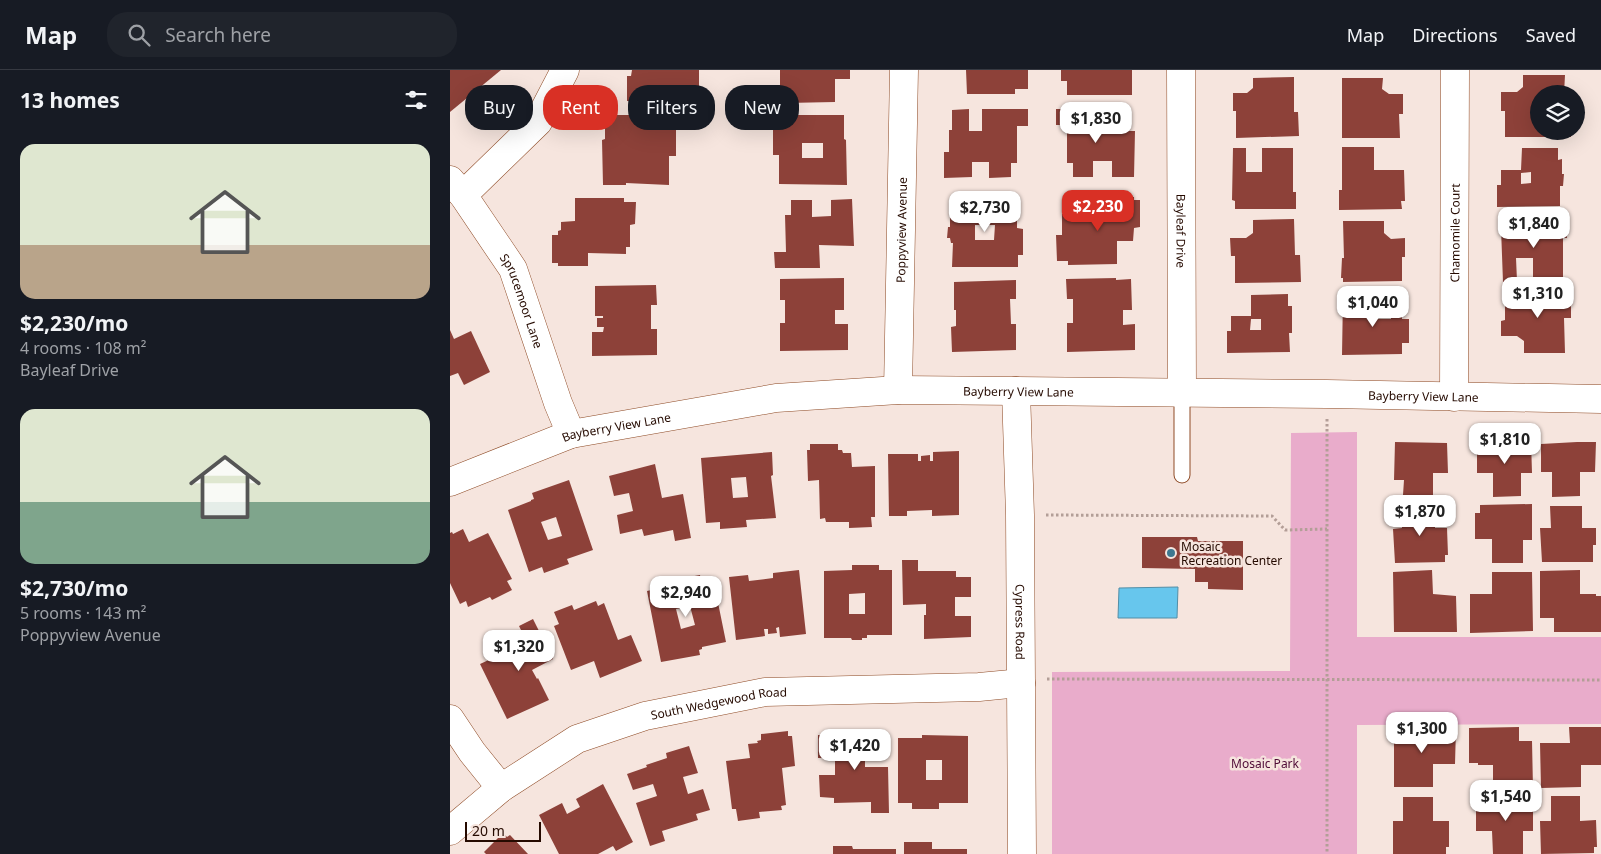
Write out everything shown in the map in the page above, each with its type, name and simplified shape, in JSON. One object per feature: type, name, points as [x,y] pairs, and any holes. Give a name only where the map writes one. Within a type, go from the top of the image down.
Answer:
[{"type":"street","points":[[457,187],[538,122],[565,70]]},
{"type":"street","name":"Poppyview Avenue","points":[[898,390],[904,70]]},
{"type":"street","name":"Bayleaf Drive","points":[[1181,70],[1182,392]]},
{"type":"street","name":"Chamomile Court","points":[[1454,397],[1455,70]]},
{"type":"street","name":"Sprucemoor Lane","points":[[457,187],[513,269],[558,403],[571,434]]},
{"type":"street","name":"Bayberry View Lane","points":[[450,482],[571,434],[776,398],[898,390],[1182,392],[1601,399]]},
{"type":"street","name":"Cypress Road","points":[[1016,391],[1020,515],[1022,854]]},
{"type":"street","name":"South Wedgewood Road","points":[[450,831],[501,788],[576,739],[645,716],[766,692],[979,687],[1021,681]]},
{"type":"street","points":[[450,719],[472,752],[501,788]]},
{"type":"lane","points":[[1182,392],[1182,475]]},
{"type":"path","points":[[1327,394],[1327,854]]},
{"type":"path","points":[[1020,515],[1272,516],[1285,530],[1327,529]]},
{"type":"path","points":[[1021,681],[1601,680]]},
{"type":"green space","name":"Mosaic Park","points":[[1357,432],[1357,637],[1601,637],[1601,724],[1357,725],[1357,854],[1052,854],[1052,672],[1290,671],[1291,433]]},
{"type":"water","points":[[1178,587],[1177,618],[1118,618],[1119,588]]},
{"type":"building","points":[[450,70],[501,70],[483,85],[465,85],[465,100],[450,112]]},
{"type":"building","points":[[632,70],[699,70],[699,85],[628,85],[627,101],[627,76],[631,76]]},
{"type":"building","points":[[780,70],[850,70],[850,79],[835,79],[835,102],[799,103],[799,85],[780,85]]},
{"type":"building","points":[[966,70],[1028,70],[1028,89],[1015,89],[1015,94],[967,94]]},
{"type":"building","points":[[1061,70],[1132,70],[1132,95],[1067,95],[1067,81],[1061,81]]},
{"type":"building","points":[[1523,75],[1565,75],[1564,85],[1530,85],[1530,137],[1505,137],[1505,111],[1501,111],[1501,92],[1517,92],[1523,87]]},
{"type":"building","points":[[1294,77],[1294,112],[1298,112],[1299,136],[1236,138],[1236,111],[1233,111],[1233,93],[1247,93],[1253,88],[1253,78]]},
{"type":"building","points":[[1342,78],[1383,78],[1382,89],[1389,94],[1403,94],[1403,114],[1399,114],[1400,138],[1342,138]]},
{"type":"building","points":[[969,109],[969,131],[982,131],[982,109],[1028,109],[1028,126],[1017,126],[1017,163],[1011,163],[1011,177],[989,178],[989,162],[972,162],[972,177],[944,178],[944,152],[949,152],[949,130],[952,130],[952,110]]},
{"type":"building","points":[[1056,109],[1101,109],[1101,131],[1135,131],[1134,177],[1112,177],[1112,161],[1093,161],[1093,177],[1073,177],[1073,163],[1067,163],[1067,125],[1056,125]]},
{"type":"building","points":[[618,115],[628,115],[628,130],[676,130],[676,156],[669,156],[669,185],[626,183],[626,185],[603,185],[602,140],[605,139],[605,130],[618,130]]},
{"type":"building","points":[[799,115],[844,115],[847,185],[779,184],[779,155],[773,155],[773,130],[799,130]],"holes":[[[802,143],[823,143],[823,158],[802,158]]]},
{"type":"building","points":[[1342,147],[1374,147],[1374,170],[1404,170],[1405,201],[1401,201],[1402,209],[1339,210],[1339,190],[1342,190]]},
{"type":"building","points":[[1233,148],[1246,148],[1246,172],[1262,172],[1262,148],[1293,148],[1293,192],[1296,192],[1296,209],[1235,209],[1235,201],[1232,200]]},
{"type":"building","points":[[1522,148],[1558,148],[1558,160],[1562,159],[1562,174],[1564,174],[1563,186],[1560,186],[1560,206],[1497,207],[1497,185],[1501,185],[1501,170],[1521,170]],"holes":[[[1531,172],[1531,183],[1521,184],[1521,173]]]},
{"type":"building","points":[[1103,197],[1134,197],[1134,200],[1140,200],[1140,227],[1134,228],[1133,241],[1117,241],[1117,264],[1068,265],[1068,261],[1057,261],[1056,235],[1062,235],[1062,214],[1065,214],[1066,210],[1104,209]]},
{"type":"building","points":[[575,198],[624,198],[624,202],[636,202],[635,224],[630,225],[630,247],[626,247],[626,254],[588,253],[588,266],[558,266],[558,263],[552,263],[552,235],[558,235],[558,231],[561,230],[561,222],[575,221]]},
{"type":"building","points":[[852,199],[854,246],[819,245],[820,268],[775,268],[774,252],[786,252],[785,215],[791,215],[791,200],[812,200],[812,217],[831,216],[831,200]]},
{"type":"building","points":[[950,199],[1017,200],[1017,228],[1023,229],[1023,255],[1018,255],[1018,267],[952,267],[953,243],[951,243],[950,238],[947,238],[948,227],[950,227]],"holes":[[[975,225],[995,225],[994,240],[975,240]]]},
{"type":"building","points":[[1294,219],[1295,255],[1300,255],[1301,282],[1235,283],[1235,256],[1231,256],[1230,238],[1246,238],[1253,233],[1253,220]]},
{"type":"building","points":[[1566,220],[1567,238],[1563,238],[1563,281],[1533,282],[1533,258],[1516,258],[1517,281],[1503,282],[1501,228],[1506,228],[1505,221]]},
{"type":"building","points":[[1343,221],[1384,221],[1384,233],[1391,239],[1405,238],[1405,257],[1402,257],[1402,281],[1343,282],[1343,278],[1341,278],[1342,258],[1344,258]]},
{"type":"building","points":[[844,278],[844,310],[835,310],[835,324],[848,324],[848,350],[780,351],[780,323],[785,323],[785,300],[780,300],[780,279]]},
{"type":"building","points":[[1116,278],[1116,280],[1131,279],[1132,310],[1123,310],[1123,325],[1135,324],[1135,350],[1067,352],[1067,323],[1073,323],[1073,299],[1067,299],[1066,279]]},
{"type":"building","points":[[1016,280],[1016,299],[1010,299],[1011,324],[1016,324],[1016,350],[952,352],[951,327],[956,326],[954,282]]},
{"type":"building","points":[[656,285],[657,305],[651,305],[651,329],[657,329],[657,355],[592,356],[592,332],[603,332],[604,327],[597,327],[597,318],[603,318],[603,316],[595,316],[595,286]]},
{"type":"building","points":[[1571,290],[1571,318],[1564,318],[1565,353],[1524,353],[1524,341],[1517,336],[1501,336],[1501,321],[1505,320],[1505,291]]},
{"type":"building","points":[[1288,294],[1288,306],[1292,306],[1292,333],[1289,333],[1290,352],[1227,353],[1227,331],[1231,331],[1231,316],[1251,316],[1251,295]],"holes":[[[1251,319],[1261,319],[1261,330],[1250,330]]]},
{"type":"building","points":[[1391,294],[1402,294],[1402,319],[1409,319],[1409,343],[1402,343],[1402,354],[1342,355],[1343,296],[1374,296],[1374,319],[1391,319]]},
{"type":"building","points":[[450,330],[454,339],[471,331],[490,372],[464,385],[458,373],[450,376]]},
{"type":"building","points":[[1498,441],[1531,441],[1532,473],[1521,473],[1521,496],[1493,497],[1493,473],[1477,473],[1477,443],[1498,443]]},
{"type":"building","points":[[1395,442],[1447,443],[1448,473],[1433,473],[1433,495],[1403,495],[1404,480],[1394,480]]},
{"type":"building","points":[[1596,442],[1595,472],[1580,472],[1580,496],[1552,497],[1552,472],[1541,472],[1541,444]]},
{"type":"building","points":[[810,444],[838,444],[838,450],[842,450],[843,453],[851,453],[852,467],[875,466],[875,517],[871,517],[872,527],[849,528],[849,522],[826,522],[825,518],[820,519],[819,480],[808,481],[807,450],[810,450]]},
{"type":"building","points":[[959,451],[959,515],[932,516],[932,510],[907,511],[907,516],[889,516],[888,454],[918,454],[918,461],[921,461],[921,456],[930,455],[930,461],[933,461],[933,452]]},
{"type":"building","points":[[772,452],[773,475],[771,476],[776,518],[746,520],[747,527],[720,529],[720,522],[706,523],[701,458]],"holes":[[[746,477],[748,497],[733,498],[731,478]]]},
{"type":"building","points":[[655,464],[662,498],[683,494],[691,538],[675,541],[673,530],[644,536],[642,529],[620,534],[617,515],[633,511],[629,493],[614,496],[609,476]]},
{"type":"building","points":[[569,480],[593,550],[567,559],[569,564],[544,573],[542,567],[529,572],[508,510],[534,499],[532,493]],"holes":[[[556,517],[562,536],[548,540],[541,522]]]},
{"type":"building","points":[[1532,504],[1532,540],[1523,540],[1523,563],[1492,563],[1492,539],[1475,539],[1475,513],[1480,513],[1480,505]]},
{"type":"building","points":[[1402,506],[1435,506],[1435,528],[1447,528],[1448,555],[1445,555],[1445,562],[1395,563],[1393,529],[1402,528]]},
{"type":"building","points":[[1550,506],[1582,506],[1582,528],[1596,528],[1593,562],[1542,562],[1540,528],[1551,528]]},
{"type":"building","points":[[463,529],[469,542],[488,533],[512,579],[507,581],[512,590],[492,600],[490,597],[468,607],[466,601],[460,604],[450,583],[450,533],[452,532],[453,534]]},
{"type":"building","points":[[1142,537],[1197,537],[1198,541],[1243,541],[1243,590],[1208,589],[1208,582],[1195,582],[1195,569],[1142,568]]},
{"type":"building","points":[[902,560],[918,560],[918,571],[956,571],[956,577],[971,577],[971,597],[955,597],[955,616],[971,616],[971,637],[924,639],[926,604],[903,605]]},
{"type":"building","points":[[852,565],[879,565],[879,570],[892,570],[892,635],[867,635],[867,638],[862,638],[862,640],[824,638],[824,571],[852,570]],"holes":[[[865,593],[865,614],[849,614],[849,594]]]},
{"type":"building","points":[[799,570],[806,634],[780,637],[779,627],[776,628],[777,633],[768,634],[768,629],[764,629],[765,636],[736,640],[729,577],[748,575],[749,581],[773,578],[773,573]]},
{"type":"building","points":[[1432,570],[1433,594],[1456,596],[1457,632],[1394,632],[1393,572]]},
{"type":"building","points":[[1580,570],[1580,594],[1596,594],[1596,596],[1601,596],[1601,632],[1554,632],[1554,618],[1540,618],[1540,571]]},
{"type":"building","points":[[1492,572],[1532,572],[1533,631],[1470,633],[1470,594],[1492,594]]},
{"type":"building","points":[[700,575],[701,581],[713,578],[726,642],[702,647],[699,650],[700,655],[661,662],[647,591],[674,585],[673,580]],"holes":[[[690,606],[695,625],[681,629],[676,609]]]},
{"type":"building","points":[[596,601],[598,606],[604,603],[618,640],[631,635],[642,661],[600,678],[594,661],[571,670],[554,626],[559,624],[554,612],[572,605],[574,610]]},
{"type":"building","points":[[533,619],[553,659],[532,670],[549,700],[507,719],[480,664],[493,658],[490,653],[524,636],[519,626]]},
{"type":"building","points":[[1519,727],[1519,741],[1532,741],[1533,788],[1493,789],[1493,765],[1469,763],[1469,728]]},
{"type":"building","points":[[1569,727],[1601,727],[1601,765],[1581,765],[1581,787],[1541,788],[1540,743],[1570,743]]},
{"type":"building","points":[[1394,728],[1456,728],[1455,764],[1433,764],[1433,787],[1394,787]]},
{"type":"building","points":[[788,731],[788,736],[792,736],[795,766],[782,768],[786,805],[781,806],[782,810],[759,812],[760,818],[738,821],[736,809],[732,809],[726,761],[750,758],[748,744],[758,743],[757,741],[761,740],[761,734]]},
{"type":"building","points":[[818,735],[867,735],[867,738],[888,738],[888,755],[867,755],[865,757],[865,767],[888,767],[889,813],[871,813],[871,802],[834,803],[834,798],[820,797],[819,775],[835,775],[835,758],[818,758]]},
{"type":"building","points":[[922,735],[968,736],[968,803],[939,803],[939,809],[912,809],[912,803],[898,803],[898,738],[922,738]],"holes":[[[926,760],[942,760],[942,780],[926,780]]]},
{"type":"building","points":[[689,746],[698,773],[683,777],[688,794],[703,789],[710,810],[696,814],[698,820],[662,831],[665,841],[650,846],[636,803],[657,796],[653,784],[633,790],[627,774],[667,758],[666,753]]},
{"type":"building","points":[[603,784],[633,842],[616,851],[613,846],[598,854],[559,854],[539,815],[562,803],[567,814],[580,807],[576,799]]},
{"type":"building","points":[[1551,796],[1580,796],[1580,821],[1596,820],[1597,847],[1594,847],[1594,853],[1541,854],[1540,821],[1551,821]]},
{"type":"building","points":[[1403,797],[1433,797],[1433,821],[1449,821],[1449,847],[1446,847],[1446,854],[1393,854],[1393,821],[1403,821]]},
{"type":"building","points":[[1480,797],[1533,797],[1533,831],[1523,831],[1523,854],[1493,854],[1492,831],[1476,831],[1476,805],[1480,805]]},
{"type":"building","points":[[503,833],[507,837],[510,835],[528,854],[486,854],[484,852]]},
{"type":"building","points":[[904,842],[932,842],[932,849],[967,849],[967,854],[904,854]]},
{"type":"building","points":[[833,846],[852,846],[853,849],[896,849],[896,854],[833,854]]},
{"type":"place","name":"Mosaic Recreation Center","points":[[1171,553]]}]
